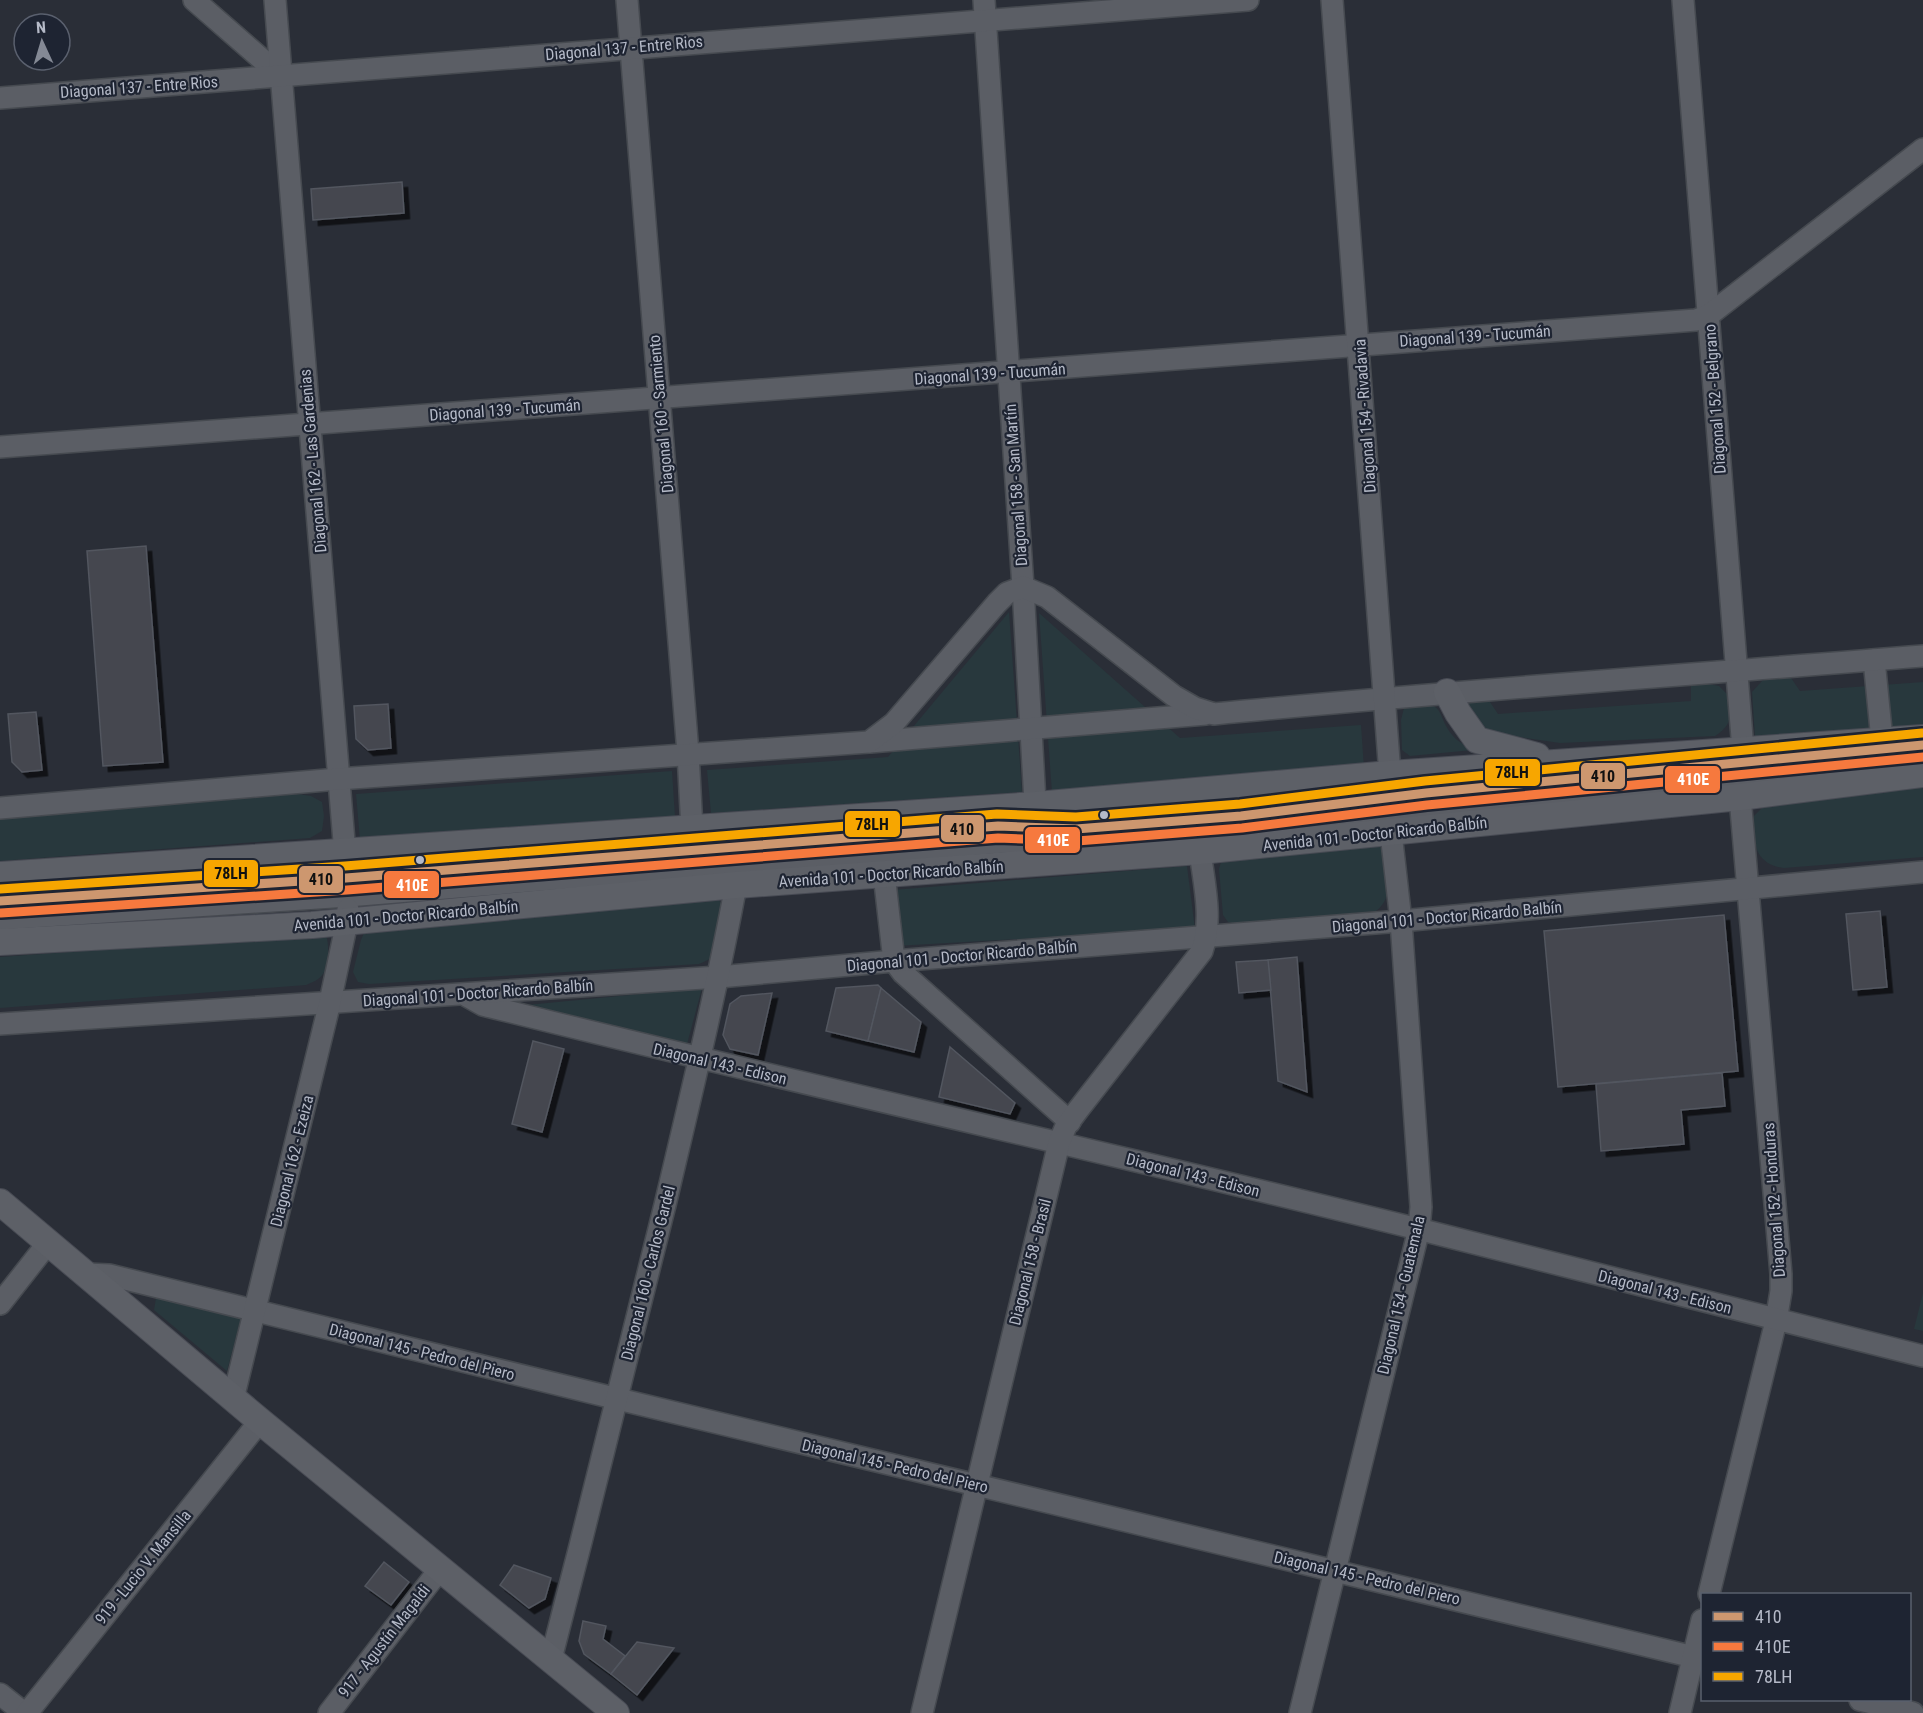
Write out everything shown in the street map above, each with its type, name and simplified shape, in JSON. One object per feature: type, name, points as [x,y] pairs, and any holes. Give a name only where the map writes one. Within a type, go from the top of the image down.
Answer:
[{"type":"main road","points":[[1447,692],[1458,713],[1477,740],[1497,747],[1512,748],[1551,762]]},
{"type":"main road","name":"Avenida 101 - Doctor Ricardo Balbín","points":[[0,942],[347,922],[736,885],[884,874],[1037,835],[1742,774],[1882,740],[1923,738]]},
{"type":"main road","name":"Avenida 101 - Doctor Ricardo Balbín","points":[[0,875],[692,829],[1037,835],[1200,851],[1392,805],[1551,762],[1742,774],[1923,774]]},
{"type":"main road","points":[[0,1202],[260,1421],[616,1713]]},
{"type":"street","points":[[194,0],[281,76]]},
{"type":"street","name":"Diagonal 162 - Las Gardenias","points":[[275,0],[338,779],[346,851],[347,922]]},
{"type":"street","name":"Diagonal 160 - Sarmiento","points":[[627,0],[688,753],[692,829]]},
{"type":"street","name":"Diagonal 137 - Entre Rios","points":[[0,98],[631,48],[984,10],[1248,0]]},
{"type":"street","name":"Diagonal 154 - Rivadavia","points":[[1332,0],[1392,805]]},
{"type":"street","name":"Diagonal 152 - Belgrano","points":[[1683,0],[1737,672],[1742,774]]},
{"type":"street","name":"Diagonal 158 - San Martín","points":[[984,10],[1023,587],[1037,835]]},
{"type":"street","name":"Diagonal 139 - Tucumán","points":[[0,447],[1696,320],[1709,315],[1923,148]]},
{"type":"street","points":[[869,742],[894,723],[996,603],[1007,593],[1023,587],[1038,591],[1047,597],[1174,696],[1195,708],[1214,714]]},
{"type":"street","points":[[0,808],[338,779],[869,742],[1214,714],[1447,692],[1737,672],[1923,656]]},
{"type":"street","points":[[1874,660],[1882,740]]},
{"type":"street","points":[[1742,774],[1923,745]]},
{"type":"street","points":[[0,919],[752,847],[998,826],[1075,846],[1246,833],[1392,805],[1742,774],[1923,767]]},
{"type":"street","name":"Diagonal 152 - Honduras","points":[[1709,1593],[1776,1320],[1781,1274],[1749,888],[1742,774]]},
{"type":"street","name":"Diagonal 154 - Guatemala","points":[[1300,1713],[1419,1229],[1421,1207],[1392,805]]},
{"type":"street","name":"Diagonal 158 - Brasil","points":[[921,1713],[1059,1143],[1070,1122],[1194,962],[1206,938],[1208,918],[1200,851]]},
{"type":"street","name":"Diagonal 101 - Doctor Ricardo Balbín","points":[[0,1024],[719,977],[1401,921],[1923,872]]},
{"type":"street","points":[[884,874],[894,961],[903,973],[1070,1122]]},
{"type":"street","name":"Diagonal 160 - Carlos Gardel","points":[[551,1659],[618,1400],[719,977],[736,885]]},
{"type":"street","points":[[0,901],[347,887]]},
{"type":"street","name":"Diagonal 162 - Ezeiza","points":[[233,1398],[330,1002],[347,922]]},
{"type":"street","name":"Diagonal 143 - Edison","points":[[464,995],[483,1005],[699,1059],[1419,1229],[1923,1356]]},
{"type":"street","points":[[0,1304],[48,1242]]},
{"type":"street","name":"Diagonal 145 - Pedro del Piero","points":[[87,1274],[109,1275],[618,1400],[1698,1658]]},
{"type":"street","name":"919 - Lucio V. Mansilla","points":[[25,1713],[260,1421]]},
{"type":"street","name":"917 - Agustín Magaldi","points":[[329,1713],[440,1569]]},
{"type":"street","points":[[1680,1713],[1698,1658],[1701,1630]]},
{"type":"street","points":[[0,1694],[25,1713]]},
{"type":"street","points":[[1864,1701],[1913,1713]]},
{"type":"shaded area","points":[[1009,612],[1022,792],[711,813],[707,770],[888,757]]},
{"type":"shaded area","points":[[1039,613],[1180,738],[1361,725],[1364,768],[1052,793]]},
{"type":"shaded area","points":[[1780,674],[1789,675],[1800,691],[1923,682],[1923,725],[1755,737],[1752,692],[1762,681]]},
{"type":"shaded area","points":[[1691,681],[1719,686],[1728,695],[1730,714],[1728,723],[1715,736],[1560,743],[1486,732],[1465,709],[1471,697],[1486,696],[1498,714],[1691,701]]},
{"type":"shaded area","points":[[1412,702],[1436,708],[1453,736],[1473,750],[1410,756],[1402,750],[1401,720],[1404,708]]},
{"type":"shaded area","points":[[1923,752],[1923,760],[1780,774],[1780,766]]},
{"type":"shaded area","points":[[672,771],[675,817],[360,840],[356,794]]},
{"type":"shaded area","points":[[1923,784],[1923,857],[1784,868],[1767,862],[1757,851],[1754,816],[1765,805]]},
{"type":"shaded area","points":[[298,794],[311,796],[322,802],[324,816],[322,831],[310,838],[0,861],[0,819]]},
{"type":"shaded area","points":[[1370,844],[1380,847],[1385,852],[1388,876],[1386,899],[1376,911],[1236,924],[1228,922],[1223,915],[1219,869],[1221,862],[1227,856]]},
{"type":"shaded area","points":[[1187,866],[1195,929],[895,946],[893,890]]},
{"type":"shaded area","points":[[718,899],[725,908],[712,958],[699,964],[369,984],[358,982],[353,972],[364,933],[372,931]]},
{"type":"shaded area","points":[[320,934],[326,936],[327,940],[326,966],[320,978],[306,985],[0,1008],[0,957]]},
{"type":"shaded area","points":[[702,988],[686,1048],[527,1005]]},
{"type":"shaded area","points":[[1923,1293],[1923,1331],[1914,1329]]},
{"type":"shaded area","points":[[156,1298],[241,1318],[227,1371],[154,1310]]},
{"type":"building","points":[[402,182],[404,213],[313,220],[311,189]]},
{"type":"building","points":[[146,546],[163,762],[103,766],[87,551]]},
{"type":"building","points":[[388,704],[391,748],[368,750],[356,739],[354,706]]},
{"type":"building","points":[[36,712],[42,770],[22,772],[12,762],[8,714]]},
{"type":"building","points":[[1880,911],[1887,987],[1853,990],[1846,914]]},
{"type":"building","points":[[1724,915],[1738,1071],[1558,1087],[1544,931]]},
{"type":"building","points":[[1297,957],[1307,1092],[1278,1081],[1268,960]]},
{"type":"building","points":[[1268,960],[1271,990],[1239,993],[1236,962]]},
{"type":"building","points":[[878,985],[881,988],[868,1041],[826,1031],[836,988]]},
{"type":"building","points":[[881,988],[921,1022],[914,1052],[868,1041]]},
{"type":"building","points":[[772,993],[758,1055],[730,1049],[723,1035],[730,1004],[741,996]]},
{"type":"building","points":[[533,1041],[564,1049],[542,1132],[512,1124]]},
{"type":"building","points":[[950,1047],[1015,1103],[1010,1114],[939,1097]]},
{"type":"building","points":[[1722,1073],[1725,1106],[1681,1110],[1684,1144],[1601,1151],[1596,1084]]},
{"type":"building","points":[[384,1562],[409,1582],[391,1605],[365,1586]]},
{"type":"building","points":[[514,1565],[551,1578],[545,1599],[529,1608],[500,1585]]},
{"type":"building","points":[[583,1621],[606,1626],[603,1639],[625,1656],[611,1674],[584,1654],[579,1641]]},
{"type":"building","points":[[637,1642],[674,1648],[637,1695],[611,1674]]},
{"type":"transit line","name":"78LH","points":[[0,889],[345,866],[997,814],[1076,817],[1240,804],[1425,781],[1922,733]]},
{"type":"transit line","name":"410","points":[[0,901],[346,878],[998,826],[1076,829],[1241,816],[1426,793],[1923,745]]},
{"type":"transit line","name":"410E","points":[[1,913],[347,890],[998,838],[1077,841],[1242,828],[1427,805],[1923,757]]}]
